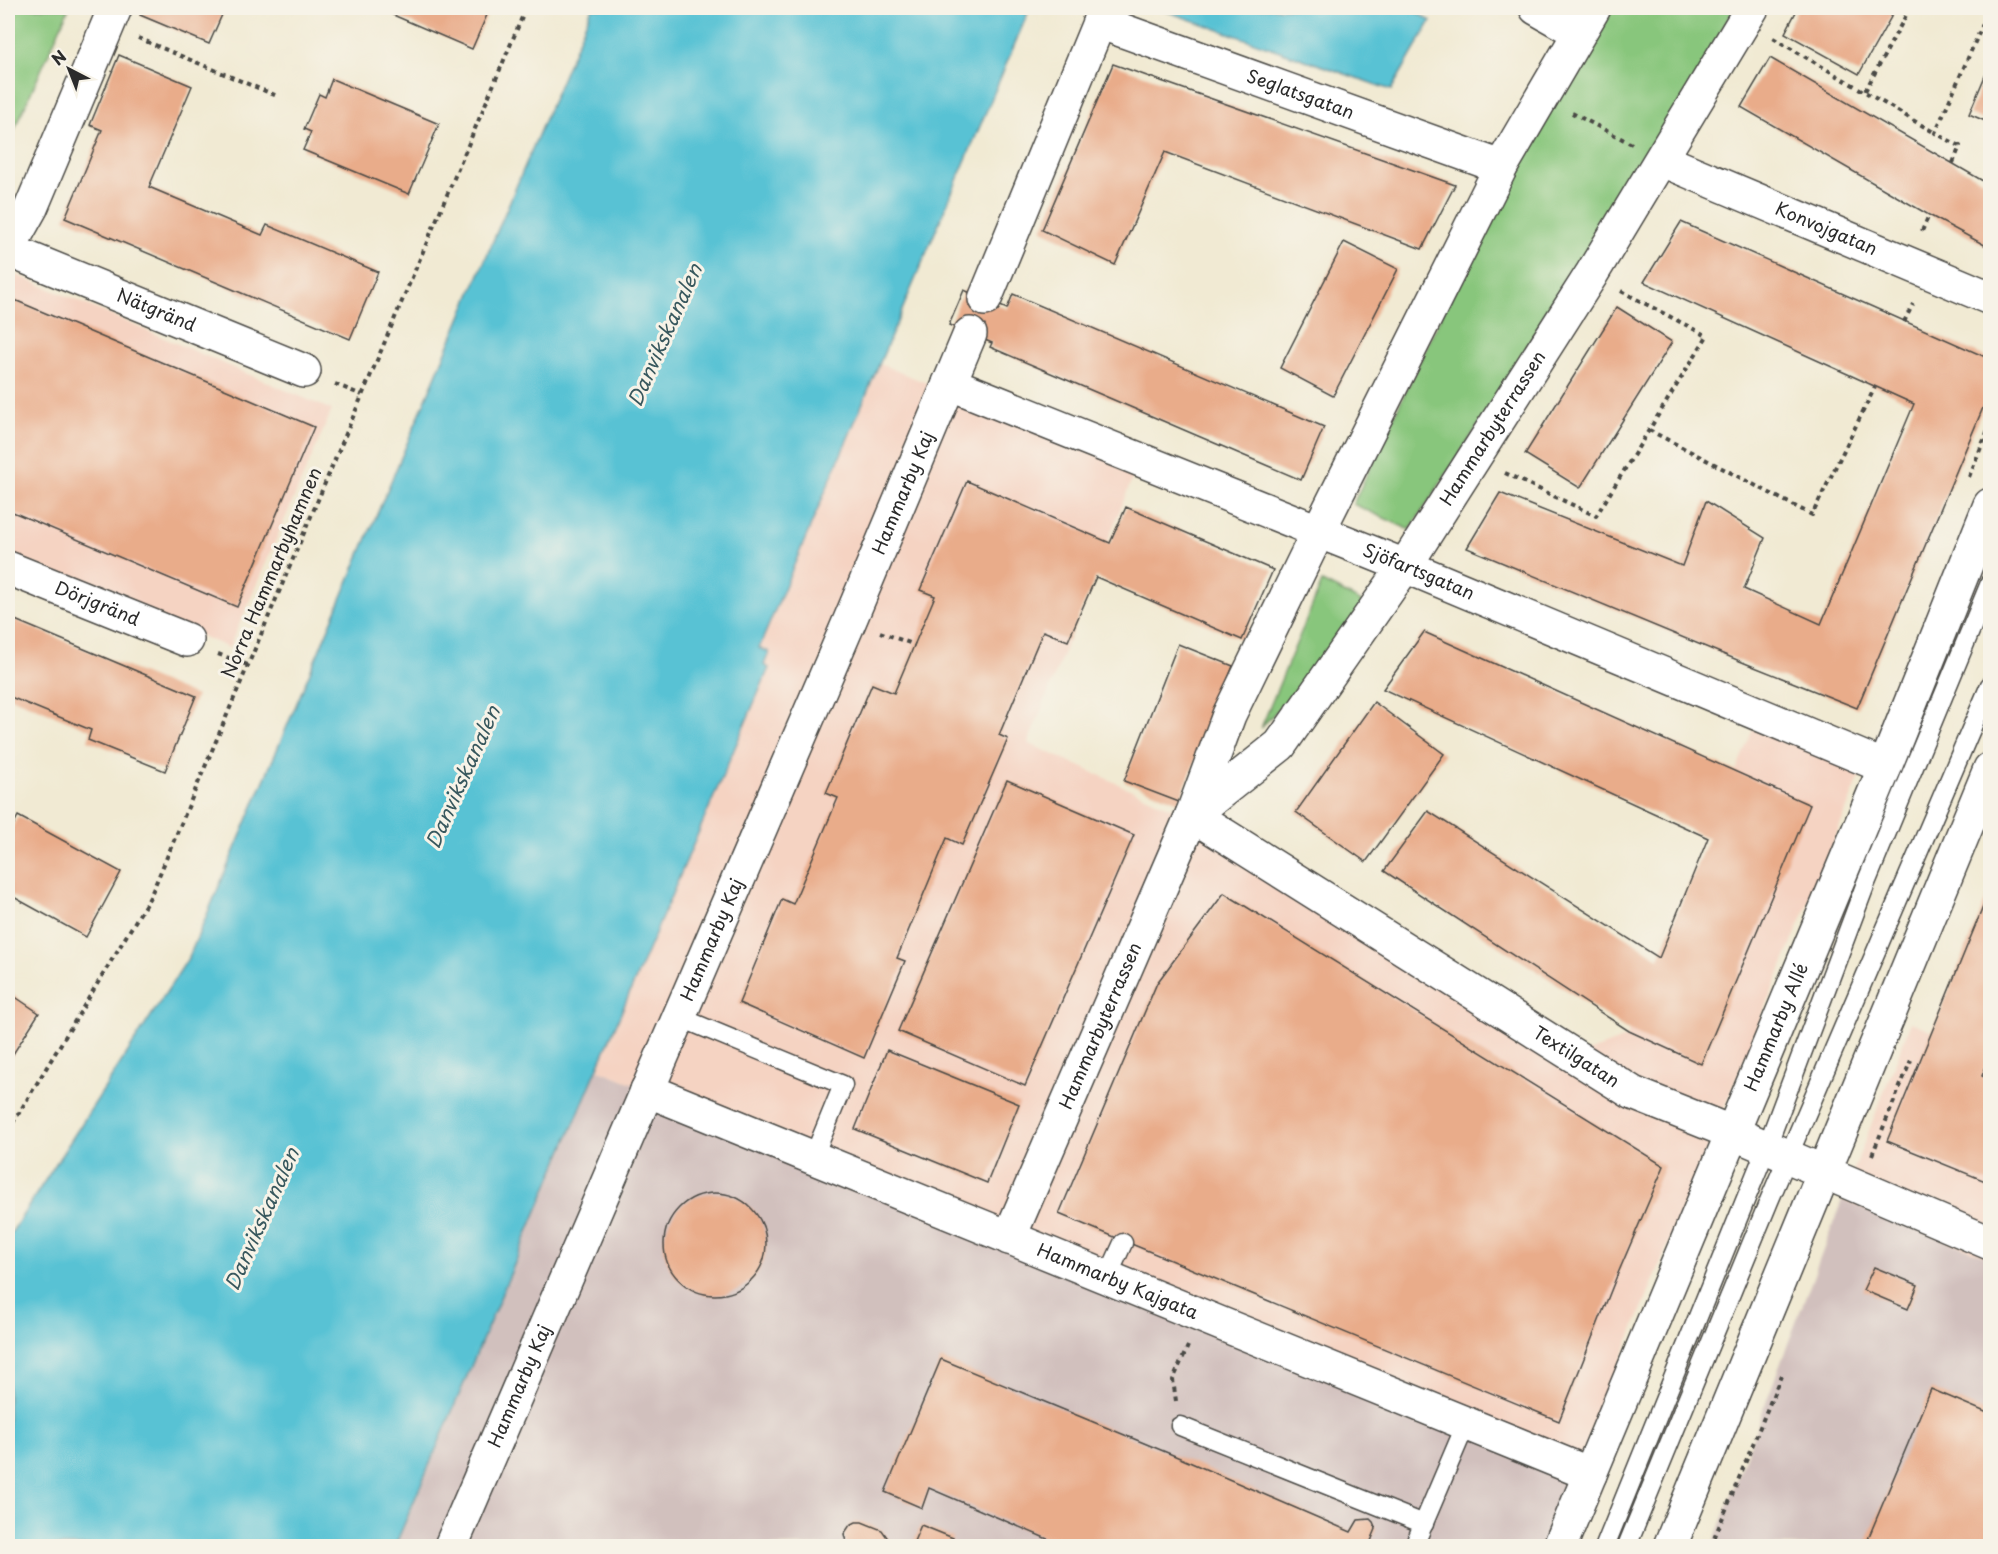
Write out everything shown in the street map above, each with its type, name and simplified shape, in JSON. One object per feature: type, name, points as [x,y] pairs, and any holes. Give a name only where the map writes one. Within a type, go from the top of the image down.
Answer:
[{"type":"street","points":[[1536,8],[1586,20]]},
{"type":"street","name":"Hammarbyterrassen","points":[[1192,815],[1280,745],[1405,566],[1591,275],[1752,8]]},
{"type":"street","points":[[985,299],[1102,15]]},
{"type":"street","name":"Seglatsgatan","points":[[1102,15],[1501,167]]},
{"type":"street","points":[[8,249],[31,208],[111,16]]},
{"type":"street","name":"Hammarbyterrassen","points":[[1009,1238],[1192,815],[1229,715],[1501,167],[1586,20]]},
{"type":"street","name":"Konvojgatan","points":[[1662,160],[1990,298]]},
{"type":"street","name":"Nätgränd","points":[[8,249],[304,371]]},
{"type":"street","name":"Hammarby Kaj","points":[[451,1546],[850,620],[970,334]]},
{"type":"street","name":"Sjöfartsgatan","points":[[949,383],[1405,566],[1885,767]]},
{"type":"street","name":"Hammarby Allé","points":[[1560,1546],[1885,767],[1990,505]]},
{"type":"street","name":"Dörjgränd","points":[[8,568],[187,640]]},
{"type":"street","points":[[1670,1546],[1824,1173],[1982,814],[1990,769]]},
{"type":"street","name":"Textilgatan","points":[[1192,815],[1633,1093],[1733,1133],[1990,1243]]},
{"type":"street","name":"Hammarby Kajgata","points":[[647,1090],[1590,1474]]},
{"type":"lane","points":[[1627,1546],[1777,1153],[1866,883],[1990,583]]},
{"type":"lane","points":[[1605,1546],[1777,1153],[1990,685]]},
{"type":"lane","points":[[679,1017],[843,1085],[813,1158]]},
{"type":"lane","points":[[1107,1278],[1123,1243]]},
{"type":"lane","points":[[1414,1546],[1466,1424]]},
{"type":"lane","points":[[1180,1426],[1424,1524]]},
{"type":"path","name":"Norra Hammarbyhamnen","points":[[8,1131],[150,897],[526,8]]},
{"type":"path","points":[[1865,91],[1910,8]]},
{"type":"path","points":[[1935,133],[1990,8]]},
{"type":"path","points":[[111,16],[277,96]]},
{"type":"path","points":[[1779,42],[1960,146],[1953,163]]},
{"type":"path","points":[[1543,97],[1662,160]]},
{"type":"path","points":[[1473,458],[1596,516],[1707,336],[1591,275]]},
{"type":"path","points":[[1648,430],[1812,515],[1875,387]]},
{"type":"path","points":[[1173,1380],[1186,1350]]},
{"type":"path","points":[[1711,1546],[1782,1372]]},
{"type":"shaded area","points":[[17,275],[332,410],[229,648],[8,553],[8,297]]},
{"type":"shaded area","points":[[880,364],[1136,469],[1028,743],[1189,816],[1572,1058],[1626,1038],[1758,717],[1866,762],[1578,1465],[597,1069],[769,668],[764,665],[759,649]]},
{"type":"shaded area","points":[[1911,1022],[1990,1055],[1990,1258],[1842,1200]]},
{"type":"shaded area","points":[[597,1069],[1578,1465],[1544,1546],[396,1546]]},
{"type":"shaded area","points":[[1842,1200],[1990,1258],[1990,1546],[1712,1546]]},
{"type":"green space","points":[[8,8],[69,8],[8,144]]},
{"type":"green space","points":[[1611,8],[1735,8],[1625,201],[1410,530],[1353,504],[1447,303],[1524,153]]},
{"type":"green space","points":[[1322,582],[1372,607],[1261,728]]},
{"type":"water","name":"Danvikskanalen","points":[[592,8],[1030,8],[759,648],[769,652],[764,665],[769,668],[395,1546],[8,1546],[8,1238],[189,957]]},
{"type":"water","points":[[1157,8],[1409,8],[1431,21],[1391,90]]},
{"type":"building","points":[[143,8],[225,8],[209,44],[140,15]]},
{"type":"building","points":[[377,8],[490,8],[472,49]]},
{"type":"building","points":[[1798,8],[1896,8],[1859,74],[1785,33]]},
{"type":"building","points":[[119,55],[192,86],[149,187],[262,235],[267,225],[378,272],[350,339],[65,218],[102,130],[90,125]]},
{"type":"building","points":[[1770,58],[1990,185],[1990,248],[1741,107]]},
{"type":"building","points":[[1113,64],[1455,185],[1422,249],[1165,152],[1115,265],[1042,230]]},
{"type":"building","points":[[1990,64],[1990,123],[1969,114]]},
{"type":"building","points":[[332,79],[439,124],[409,194],[303,150],[311,132],[304,129],[319,94],[325,97]]},
{"type":"building","points":[[1681,222],[1990,359],[1990,391],[1857,708],[1467,548],[1500,493],[1682,566],[1706,501],[1765,538],[1744,589],[1821,624],[1914,404],[1644,282]]},
{"type":"building","points":[[1344,242],[1398,269],[1333,396],[1280,368]]},
{"type":"building","points":[[964,290],[1007,309],[1013,294],[1324,427],[1301,480],[990,347],[992,343],[949,325]]},
{"type":"building","points":[[10,298],[314,427],[237,607],[8,510],[8,303]]},
{"type":"building","points":[[1617,307],[1672,342],[1580,488],[1525,454]]},
{"type":"building","points":[[967,481],[1110,543],[1126,507],[1273,570],[1242,640],[1096,577],[1068,641],[1043,631],[999,735],[1008,739],[962,845],[947,838],[897,958],[905,961],[864,1058],[739,1003],[782,899],[793,904],[838,798],[826,793],[872,684],[894,693],[935,596],[920,590]]},
{"type":"building","points":[[8,617],[196,696],[165,771],[88,740],[91,730],[8,696]]},
{"type":"building","points":[[1424,632],[1810,805],[1701,1064],[1629,1031],[1384,871],[1428,811],[1659,958],[1708,838],[1383,689]]},
{"type":"building","points":[[1178,644],[1233,666],[1179,802],[1124,781]]},
{"type":"building","points":[[1374,702],[1444,754],[1366,862],[1296,812]]},
{"type":"building","points":[[1007,780],[1134,835],[1025,1086],[898,1031]]},
{"type":"building","points":[[18,816],[121,872],[86,937],[8,894],[8,835]]},
{"type":"building","points":[[1990,890],[1990,1057],[1982,1076],[1990,1080],[1990,1183],[1887,1141]]},
{"type":"building","points":[[1224,893],[1664,1166],[1559,1421],[1059,1214],[1157,983]]},
{"type":"building","points":[[8,992],[39,1013],[8,1062]]},
{"type":"building","points":[[887,1050],[1019,1104],[987,1183],[855,1129]]},
{"type":"building","points":[[715,1193],[735,1197],[751,1208],[762,1224],[766,1244],[762,1264],[751,1280],[735,1291],[715,1295],[695,1291],[679,1280],[668,1264],[664,1244],[668,1224],[679,1208],[695,1197]]},
{"type":"building","points":[[1874,1267],[1918,1285],[1908,1309],[1863,1290]]},
{"type":"building","points":[[941,1359],[1351,1532],[1358,1520],[1370,1519],[1376,1529],[1371,1541],[1385,1546],[1050,1546],[1052,1541],[929,1488],[922,1508],[885,1492]]},
{"type":"building","points":[[1931,1389],[1990,1414],[1990,1546],[1865,1546]]},
{"type":"building","points":[[856,1522],[882,1530],[889,1540],[889,1546],[847,1546],[844,1534],[850,1525]]},
{"type":"building","points":[[921,1525],[953,1538],[949,1546],[912,1546]]}]
